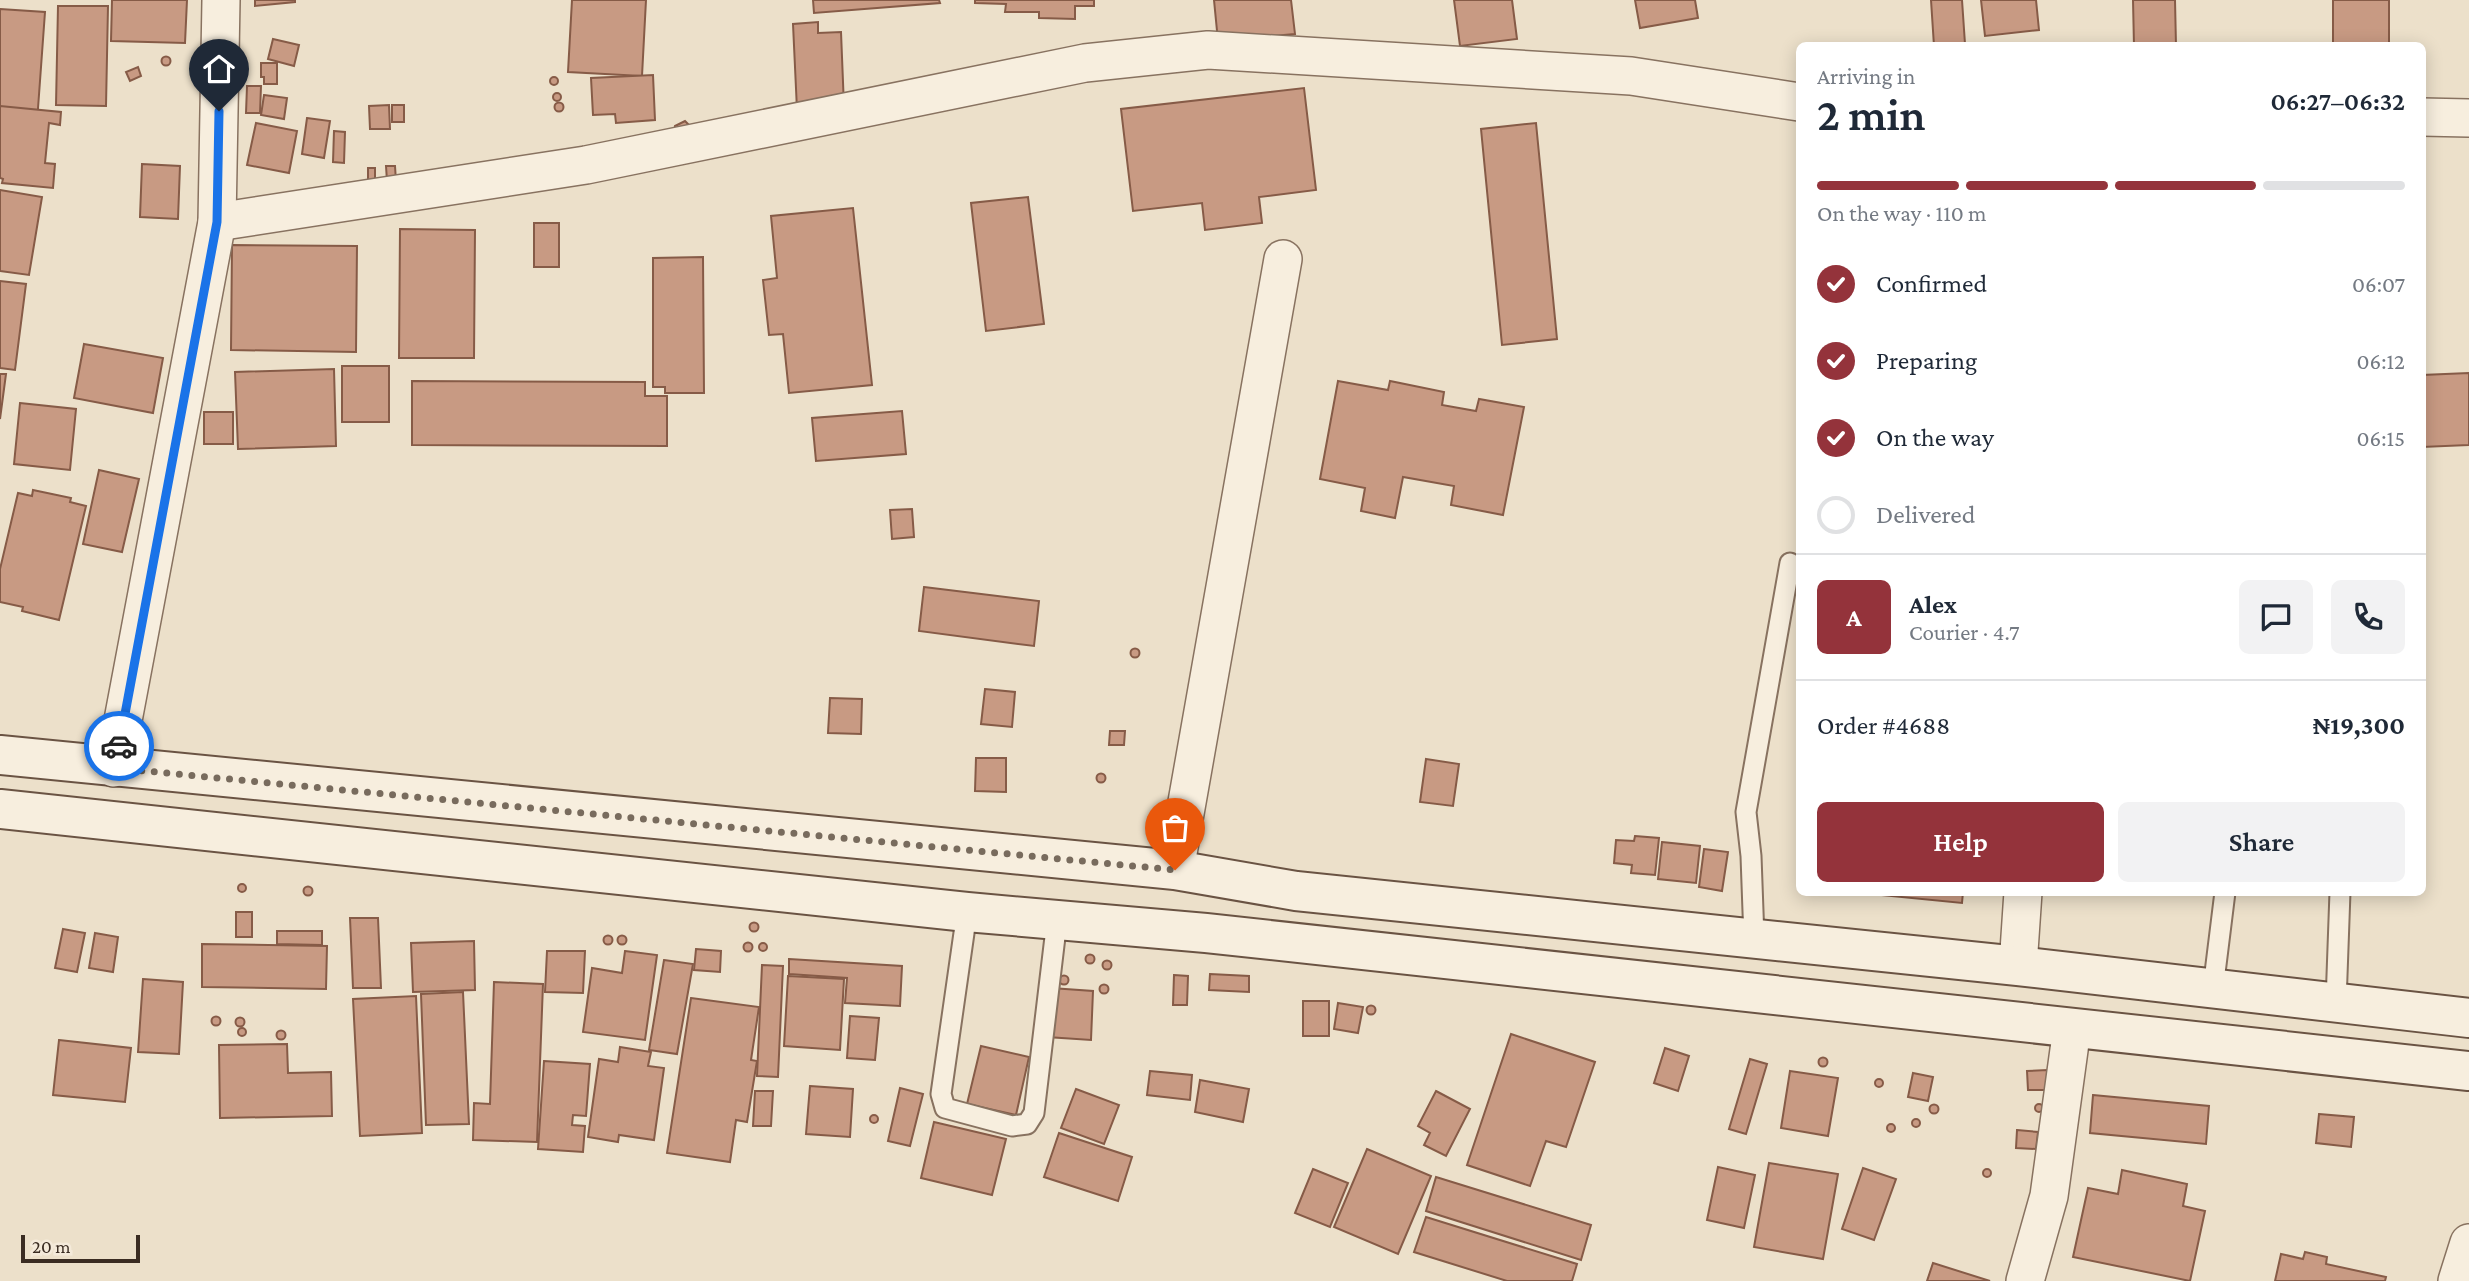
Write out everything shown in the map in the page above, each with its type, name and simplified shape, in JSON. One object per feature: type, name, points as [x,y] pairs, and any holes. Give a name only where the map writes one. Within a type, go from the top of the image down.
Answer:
[{"type":"main road","points":[[0,755],[1175,870],[1296,891],[2018,967],[2469,1018]]},
{"type":"main road","points":[[0,809],[967,912],[1206,933],[2469,1071]]},
{"type":"street","points":[[114,768],[217,222],[221,0]]},
{"type":"street","points":[[217,222],[586,165],[1085,63],[1208,50],[1631,76],[1796,102]]},
{"type":"street","points":[[2426,117],[2469,118]]},
{"type":"street","points":[[1175,870],[1283,259]]},
{"type":"street","points":[[2018,967],[2023,896]]},
{"type":"street","points":[[2025,1281],[2049,1196],[2072,1028]]},
{"type":"street","points":[[2457,1281],[2469,1243]]},
{"type":"lane","points":[[1754,939],[1752,856],[1746,812],[1790,563]]},
{"type":"lane","points":[[2213,989],[2225,896]]},
{"type":"lane","points":[[2336,1003],[2340,896]]},
{"type":"lane","points":[[967,912],[941,1094],[945,1108],[1012,1126],[1027,1124],[1034,1113],[1057,920]]},
{"type":"building","points":[[112,0],[187,0],[185,43],[111,41]]},
{"type":"building","points":[[255,0],[295,0],[295,2],[255,6]]},
{"type":"building","points":[[572,0],[646,0],[642,76],[568,72]]},
{"type":"building","points":[[813,0],[939,0],[940,3],[814,13]]},
{"type":"building","points":[[975,0],[1094,0],[1094,6],[1075,6],[1075,19],[1039,18],[1039,12],[1005,12],[1006,4],[975,3]]},
{"type":"building","points":[[1214,0],[1291,0],[1295,34],[1218,41]]},
{"type":"building","points":[[1454,0],[1512,0],[1517,39],[1460,46]]},
{"type":"building","points":[[1635,0],[1695,0],[1698,18],[1640,28]]},
{"type":"building","points":[[1931,0],[1962,0],[1965,42],[1934,42]]},
{"type":"building","points":[[1981,0],[2036,0],[2039,30],[1985,36]]},
{"type":"building","points":[[2133,0],[2175,0],[2176,42],[2134,42]]},
{"type":"building","points":[[2333,0],[2389,0],[2389,42],[2333,42]]},
{"type":"building","points":[[58,6],[108,6],[106,106],[56,105]]},
{"type":"building","points":[[0,9],[45,12],[36,136],[0,133]]},
{"type":"building","points":[[818,22],[818,33],[841,32],[844,107],[797,110],[793,24]]},
{"type":"building","points":[[273,39],[299,45],[294,66],[268,59]]},
{"type":"building","points":[[166,57],[170,61],[166,65],[162,61]]},
{"type":"building","points":[[261,63],[277,63],[277,84],[264,84]]},
{"type":"building","points":[[138,67],[141,76],[130,81],[126,72]]},
{"type":"building","points":[[653,75],[655,120],[616,123],[615,114],[593,115],[591,78]]},
{"type":"building","points":[[554,77],[558,81],[554,85],[550,81]]},
{"type":"building","points":[[247,86],[261,86],[260,113],[246,113]]},
{"type":"building","points":[[1304,88],[1316,190],[1259,197],[1262,223],[1205,230],[1202,203],[1133,211],[1121,109]]},
{"type":"building","points":[[557,93],[561,97],[557,101],[553,97]]},
{"type":"building","points":[[264,95],[287,98],[284,119],[261,115]]},
{"type":"building","points":[[559,103],[563,107],[559,111],[555,107]]},
{"type":"building","points":[[389,105],[390,129],[370,129],[369,106]]},
{"type":"building","points":[[392,105],[404,105],[404,122],[392,122]]},
{"type":"building","points":[[0,106],[61,112],[60,125],[49,123],[45,163],[55,164],[53,188],[2,183]]},
{"type":"building","points":[[307,118],[330,121],[324,158],[302,154]]},
{"type":"building","points":[[685,121],[691,127],[674,132],[675,126]]},
{"type":"building","points":[[256,123],[297,131],[289,173],[247,165]]},
{"type":"building","points":[[1536,123],[1557,339],[1502,345],[1481,129]]},
{"type":"building","points":[[334,131],[345,132],[344,163],[333,162]]},
{"type":"building","points":[[142,164],[180,166],[178,219],[140,217]]},
{"type":"building","points":[[386,166],[395,166],[396,181],[387,181]]},
{"type":"building","points":[[368,168],[375,168],[375,182],[368,181]]},
{"type":"building","points":[[0,190],[42,197],[29,275],[0,271]]},
{"type":"building","points":[[1028,197],[1044,324],[986,331],[971,203]]},
{"type":"building","points":[[853,208],[872,385],[789,393],[783,334],[769,335],[763,280],[777,278],[771,216]]},
{"type":"building","points":[[534,223],[559,223],[559,267],[534,267]]},
{"type":"building","points":[[400,229],[475,230],[474,358],[399,358]]},
{"type":"building","points":[[232,245],[357,246],[356,352],[231,350]]},
{"type":"building","points":[[703,257],[704,393],[665,393],[665,387],[653,387],[653,258]]},
{"type":"building","points":[[0,281],[26,284],[15,370],[0,368]]},
{"type":"building","points":[[84,344],[163,358],[153,413],[74,398]]},
{"type":"building","points":[[342,366],[389,366],[389,422],[342,422]]},
{"type":"building","points":[[334,369],[336,446],[238,449],[235,372]]},
{"type":"building","points":[[2469,373],[2469,445],[2426,447],[2426,375]]},
{"type":"building","points":[[0,374],[6,374],[0,419]]},
{"type":"building","points":[[412,381],[645,382],[645,396],[667,396],[667,446],[412,445]]},
{"type":"building","points":[[1338,381],[1388,390],[1390,381],[1444,392],[1442,405],[1476,411],[1479,399],[1524,407],[1503,515],[1451,505],[1454,486],[1403,477],[1395,518],[1361,511],[1365,488],[1320,479]]},
{"type":"building","points":[[20,403],[76,409],[70,470],[14,464]]},
{"type":"building","points":[[902,411],[906,454],[816,461],[812,418]]},
{"type":"building","points":[[204,412],[233,412],[233,444],[204,444]]},
{"type":"building","points":[[99,470],[139,479],[122,552],[83,544]]},
{"type":"building","points":[[33,490],[71,498],[70,502],[86,506],[59,620],[22,611],[23,607],[0,602],[0,569],[18,493],[32,496]]},
{"type":"building","points":[[912,509],[914,537],[892,539],[890,510]]},
{"type":"building","points":[[924,587],[1039,601],[1034,646],[919,631]]},
{"type":"building","points":[[1135,649],[1139,653],[1135,657],[1131,653]]},
{"type":"building","points":[[985,689],[1015,692],[1012,727],[981,724]]},
{"type":"building","points":[[830,698],[862,699],[861,734],[828,733]]},
{"type":"building","points":[[1110,731],[1125,731],[1124,745],[1109,745]]},
{"type":"building","points":[[976,758],[1006,758],[1006,792],[975,791]]},
{"type":"building","points":[[1426,759],[1459,764],[1453,806],[1420,802]]},
{"type":"building","points":[[1101,774],[1105,778],[1101,782],[1097,778]]},
{"type":"building","points":[[1635,836],[1659,838],[1655,875],[1631,873],[1632,865],[1614,863],[1616,840],[1634,841]]},
{"type":"building","points":[[1662,842],[1700,846],[1696,883],[1658,879]]},
{"type":"building","points":[[1704,849],[1728,852],[1722,891],[1699,887]]},
{"type":"building","points":[[242,884],[246,888],[242,892],[238,888]]},
{"type":"building","points":[[308,887],[312,891],[308,895],[304,891]]},
{"type":"building","points":[[1891,896],[1963,896],[1962,903]]},
{"type":"building","points":[[236,912],[252,912],[252,937],[236,937]]},
{"type":"building","points":[[350,918],[378,918],[381,988],[353,988]]},
{"type":"building","points":[[754,923],[758,927],[754,931],[750,927]]},
{"type":"building","points":[[63,929],[85,933],[77,972],[55,968]]},
{"type":"building","points":[[277,931],[322,931],[322,945],[277,944]]},
{"type":"building","points":[[95,933],[118,937],[113,972],[89,968]]},
{"type":"building","points":[[608,936],[612,940],[608,944],[604,940]]},
{"type":"building","points":[[622,936],[626,940],[622,944],[618,940]]},
{"type":"building","points":[[474,941],[475,990],[413,992],[411,943]]},
{"type":"building","points":[[748,943],[752,947],[748,951],[744,947]]},
{"type":"building","points":[[763,943],[767,947],[763,951],[759,947]]},
{"type":"building","points":[[202,944],[327,946],[326,989],[202,987]]},
{"type":"building","points":[[696,949],[721,951],[720,972],[694,970]]},
{"type":"building","points":[[547,951],[585,951],[583,993],[545,992]]},
{"type":"building","points":[[625,951],[657,955],[645,1040],[583,1032],[592,968],[622,973]]},
{"type":"building","points":[[1090,955],[1094,959],[1090,963],[1086,959]]},
{"type":"building","points":[[789,959],[902,966],[900,1006],[845,1003],[847,978],[789,974]]},
{"type":"building","points":[[664,960],[693,964],[677,1054],[649,1050]]},
{"type":"building","points":[[1107,961],[1111,965],[1107,969],[1103,965]]},
{"type":"building","points":[[762,965],[783,966],[778,1077],[757,1076]]},
{"type":"building","points":[[1210,974],[1249,976],[1249,992],[1209,990]]},
{"type":"building","points":[[1174,975],[1188,976],[1187,1005],[1173,1005]]},
{"type":"building","points":[[788,976],[844,979],[840,1050],[784,1046]]},
{"type":"building","points":[[1064,976],[1068,980],[1064,984],[1060,980]]},
{"type":"building","points":[[143,979],[183,982],[179,1054],[138,1052]]},
{"type":"building","points":[[494,982],[543,984],[537,1142],[473,1140],[474,1103],[490,1104]]},
{"type":"building","points":[[1104,985],[1108,989],[1104,993],[1100,989]]},
{"type":"building","points":[[1051,988],[1093,991],[1091,1040],[1047,1037]]},
{"type":"building","points":[[463,992],[469,1124],[426,1125],[421,994]]},
{"type":"building","points":[[416,996],[422,1133],[360,1136],[353,999]]},
{"type":"building","points":[[691,998],[759,1007],[751,1060],[757,1061],[747,1122],[736,1120],[730,1162],[667,1153]]},
{"type":"building","points":[[1303,1001],[1329,1001],[1329,1036],[1303,1036]]},
{"type":"building","points":[[1338,1003],[1363,1007],[1358,1033],[1334,1029]]},
{"type":"building","points":[[1371,1006],[1375,1010],[1371,1014],[1367,1010]]},
{"type":"building","points":[[850,1016],[879,1018],[875,1060],[847,1058]]},
{"type":"building","points":[[216,1017],[220,1021],[216,1025],[212,1021]]},
{"type":"building","points":[[240,1018],[244,1022],[240,1026],[236,1022]]},
{"type":"building","points":[[242,1028],[246,1032],[242,1036],[238,1032]]},
{"type":"building","points":[[281,1031],[285,1035],[281,1039],[277,1035]]},
{"type":"building","points":[[1511,1034],[1595,1062],[1566,1147],[1546,1141],[1530,1186],[1467,1165]]},
{"type":"building","points":[[59,1040],[131,1048],[125,1102],[53,1095]]},
{"type":"building","points":[[287,1044],[288,1073],[331,1072],[332,1116],[220,1118],[219,1045]]},
{"type":"building","points":[[981,1046],[1029,1057],[1016,1115],[967,1104]]},
{"type":"building","points":[[620,1047],[651,1052],[648,1066],[664,1068],[654,1140],[619,1135],[618,1142],[588,1137],[599,1059],[618,1062]]},
{"type":"building","points":[[1665,1048],[1689,1056],[1678,1091],[1654,1083]]},
{"type":"building","points":[[1823,1058],[1827,1062],[1823,1066],[1819,1062]]},
{"type":"building","points":[[1750,1059],[1767,1064],[1746,1134],[1729,1129]]},
{"type":"building","points":[[544,1061],[590,1064],[586,1116],[573,1115],[572,1125],[585,1126],[583,1152],[538,1149]]},
{"type":"building","points":[[2047,1070],[2048,1090],[2028,1090],[2027,1071]]},
{"type":"building","points":[[1150,1071],[1192,1075],[1190,1100],[1147,1095]]},
{"type":"building","points":[[1790,1071],[1838,1078],[1828,1136],[1781,1128]]},
{"type":"building","points":[[1913,1073],[1933,1077],[1928,1101],[1908,1097]]},
{"type":"building","points":[[1879,1079],[1883,1083],[1879,1087],[1875,1083]]},
{"type":"building","points":[[1200,1080],[1249,1089],[1243,1122],[1195,1112]]},
{"type":"building","points":[[810,1086],[853,1089],[850,1137],[806,1134]]},
{"type":"building","points":[[900,1088],[923,1094],[910,1146],[888,1141]]},
{"type":"building","points":[[1076,1089],[1119,1105],[1104,1144],[1061,1128]]},
{"type":"building","points":[[755,1091],[773,1091],[771,1126],[753,1126]]},
{"type":"building","points":[[1436,1091],[1470,1109],[1446,1156],[1424,1145],[1430,1133],[1418,1126]]},
{"type":"building","points":[[2093,1095],[2209,1106],[2206,1144],[2090,1133]]},
{"type":"building","points":[[2039,1104],[2043,1108],[2039,1112],[2035,1108]]},
{"type":"building","points":[[1934,1105],[1938,1109],[1934,1113],[1930,1109]]},
{"type":"building","points":[[2319,1114],[2354,1117],[2351,1147],[2316,1143]]},
{"type":"building","points":[[874,1115],[878,1119],[874,1123],[870,1119]]},
{"type":"building","points":[[1916,1119],[1920,1123],[1916,1127],[1912,1123]]},
{"type":"building","points":[[934,1122],[1006,1139],[992,1195],[921,1178]]},
{"type":"building","points":[[1891,1124],[1895,1128],[1891,1132],[1887,1128]]},
{"type":"building","points":[[2017,1130],[2038,1132],[2036,1149],[2016,1148]]},
{"type":"building","points":[[1059,1133],[1132,1157],[1118,1201],[1044,1177]]},
{"type":"building","points":[[1367,1149],[1431,1176],[1398,1254],[1334,1227]]},
{"type":"building","points":[[1769,1163],[1838,1174],[1823,1259],[1754,1247]]},
{"type":"building","points":[[1718,1167],[1755,1175],[1744,1228],[1707,1220]]},
{"type":"building","points":[[1863,1168],[1896,1179],[1874,1240],[1842,1229]]},
{"type":"building","points":[[1313,1169],[1348,1183],[1330,1227],[1295,1213]]},
{"type":"building","points":[[1987,1169],[1991,1173],[1987,1177],[1983,1173]]},
{"type":"building","points":[[2122,1170],[2187,1184],[2183,1206],[2205,1211],[2190,1281],[2073,1257],[2088,1188],[2118,1194]]},
{"type":"building","points":[[1436,1177],[1591,1225],[1581,1260],[1426,1211]]},
{"type":"building","points":[[1426,1217],[1577,1264],[1572,1281],[1507,1281],[1414,1252]]},
{"type":"building","points":[[2305,1252],[2327,1257],[2326,1264],[2386,1277],[2385,1281],[2275,1281],[2281,1254],[2303,1259]]},
{"type":"building","points":[[1933,1263],[1990,1281],[1927,1281]]},
{"type":"way so far","points":[[119,746],[114,768],[1175,870]]},
{"type":"route","points":[[119,746],[217,222],[219,111]]}]
